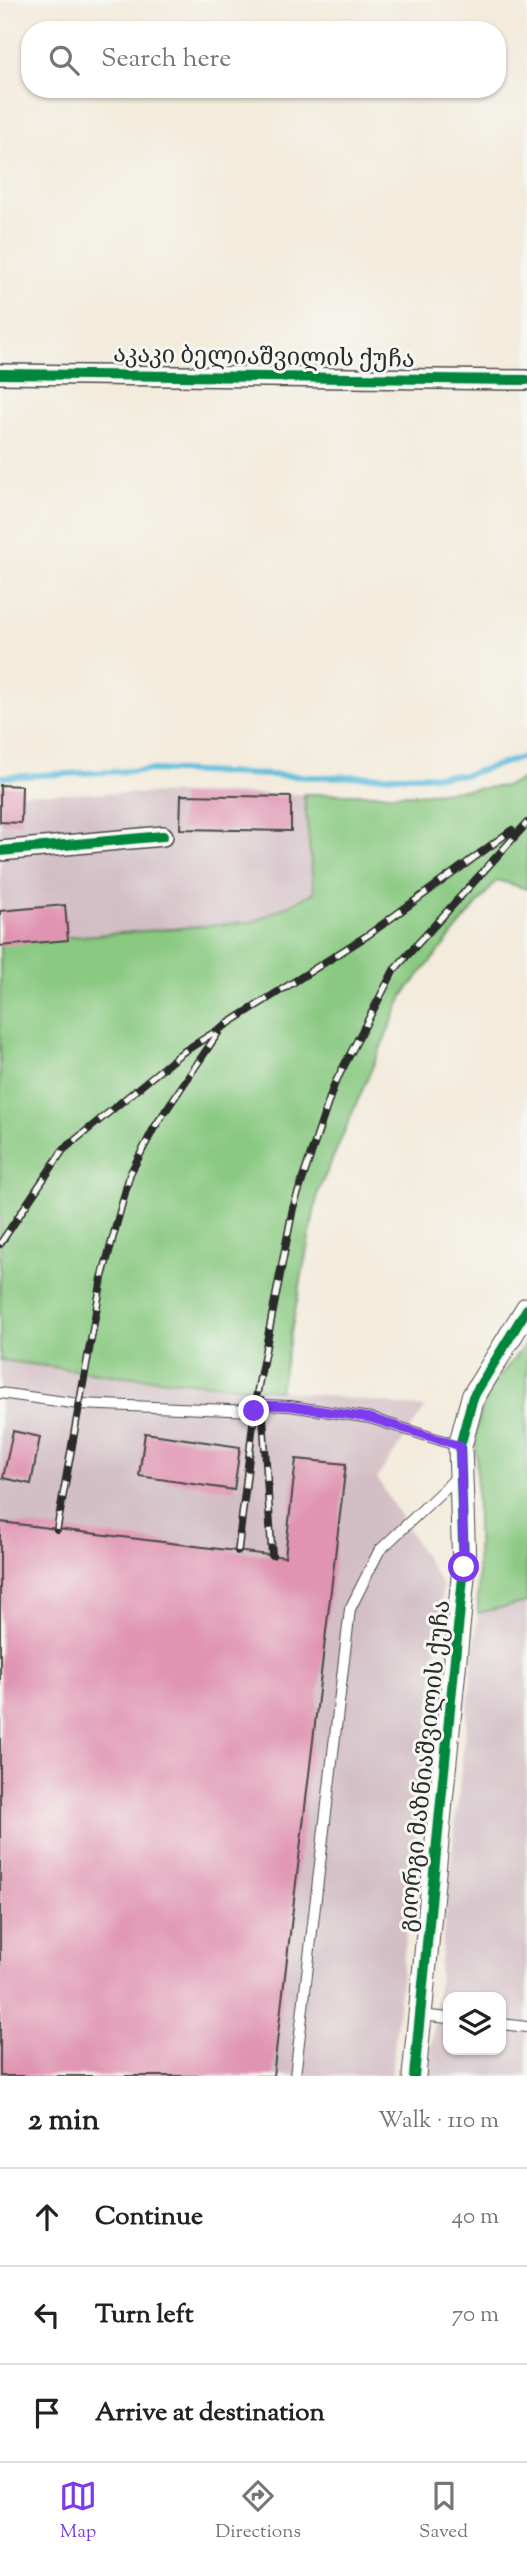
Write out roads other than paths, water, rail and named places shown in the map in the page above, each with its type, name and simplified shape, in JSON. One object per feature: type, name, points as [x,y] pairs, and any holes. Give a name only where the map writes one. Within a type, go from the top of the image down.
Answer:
[{"type":"street","name":"აკაკი ბელიაშვილის ქუჩა","points":[[0,374],[527,380]]},
{"type":"street","points":[[0,851],[163,836]]},
{"type":"street","name":"გიორგი მაზნიაშვილის ქუჩა","points":[[414,2076],[464,1567],[460,1446],[473,1397],[527,1309]]},
{"type":"lane","points":[[0,1393],[79,1405],[254,1411],[262,1405],[290,1406],[370,1418],[460,1446]]},
{"type":"lane","points":[[295,2076],[350,1609],[379,1551],[461,1474]]},
{"type":"lane","points":[[420,2015],[443,2017]]},
{"type":"lane","points":[[506,2025],[527,2027]]},
{"type":"waterway","points":[[0,777],[152,770],[315,777],[465,775],[527,756]]},
{"type":"railway","points":[[238,1551],[256,1398],[293,1208],[334,1085],[394,970],[527,823]]},
{"type":"railway","points":[[0,1244],[63,1150],[180,1054],[368,935],[512,830]]},
{"type":"railway","points":[[57,1529],[102,1278],[130,1174],[154,1128],[218,1033]]},
{"type":"railway","points":[[262,1401],[272,1555]]}]
